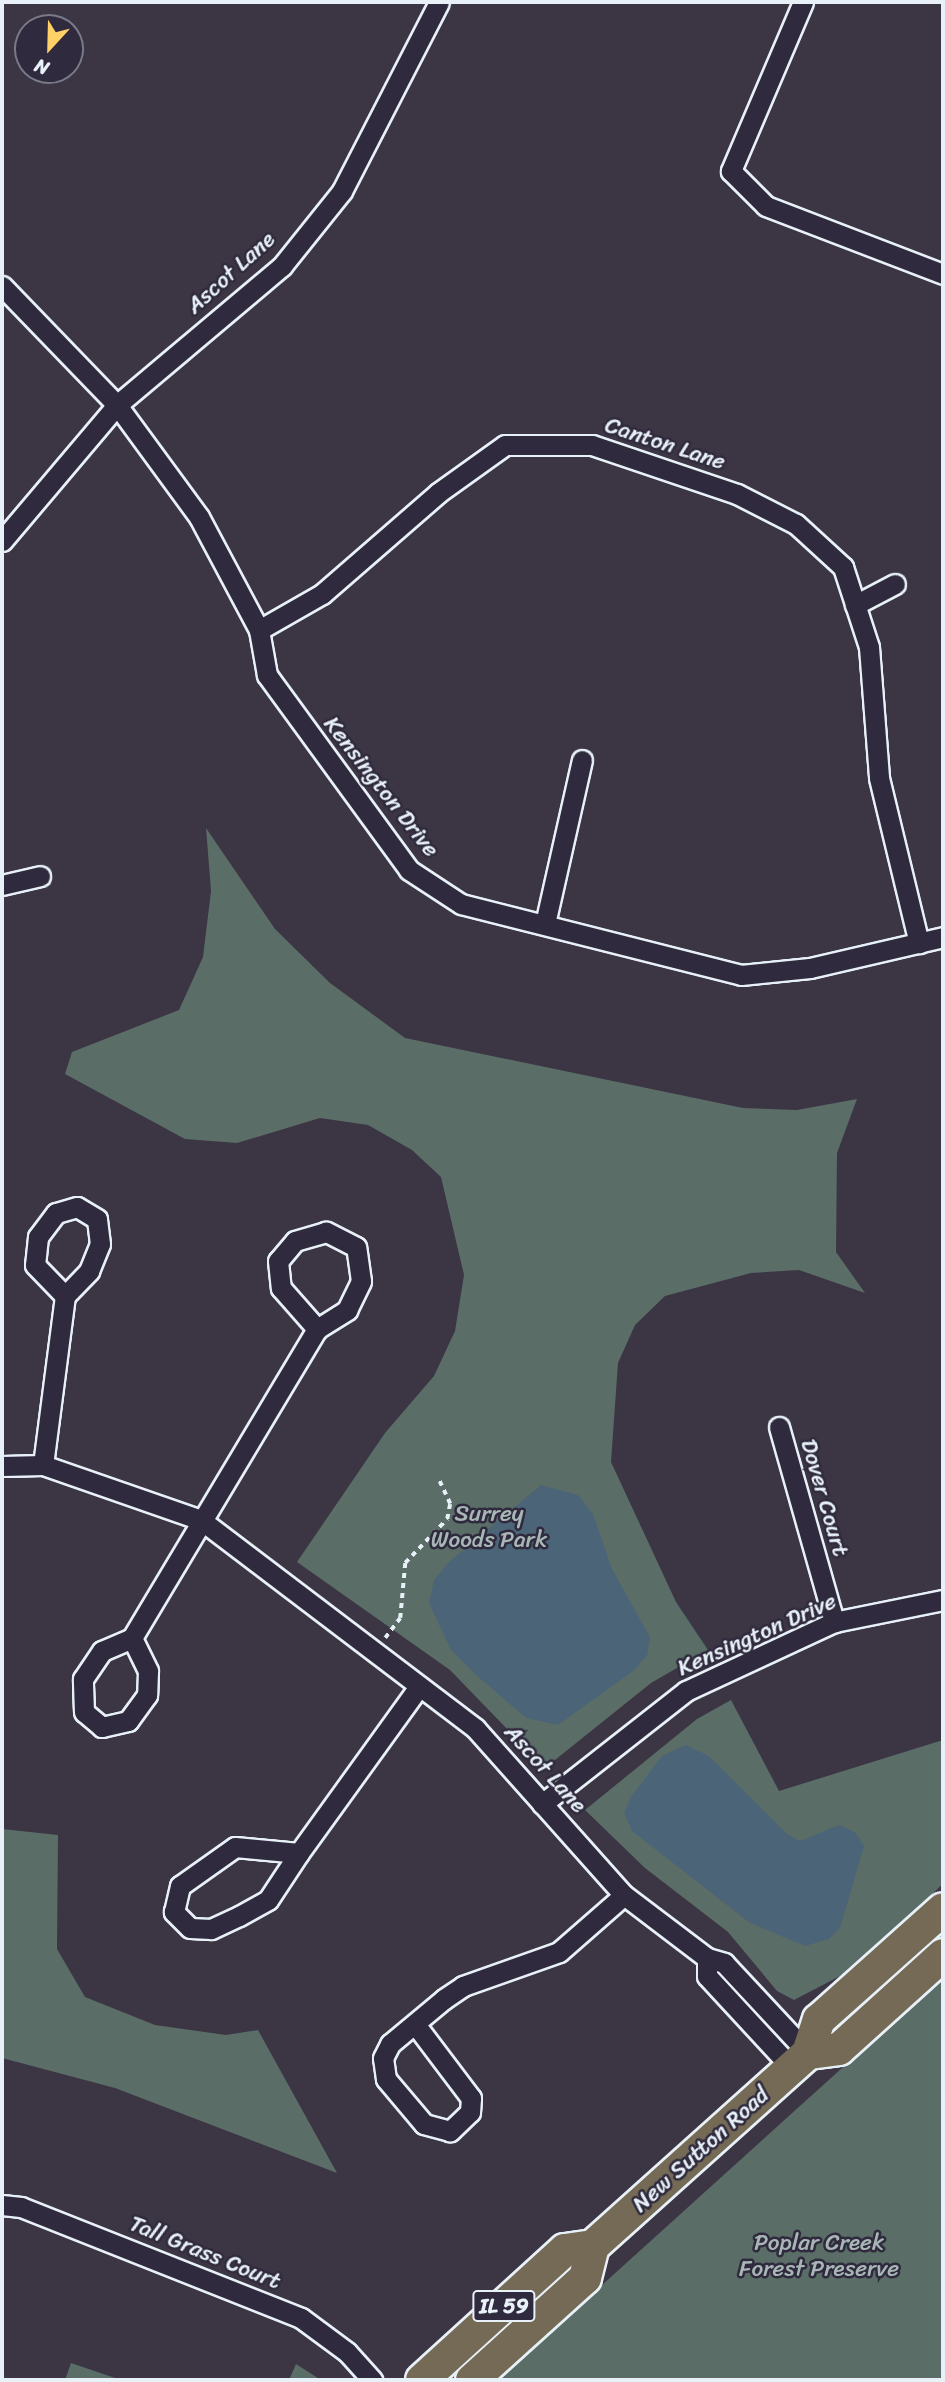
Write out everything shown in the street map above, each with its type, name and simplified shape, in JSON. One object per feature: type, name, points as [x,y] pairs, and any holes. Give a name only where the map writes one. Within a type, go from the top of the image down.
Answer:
[{"type":"main road","name":"New Sutton Road","points":[[422,2380],[565,2250],[593,2246],[800,2061],[819,2020],[943,1909]]},
{"type":"main road","points":[[800,2061],[839,2049],[943,1955]]},
{"type":"main road","name":"IL 59","points":[[472,2380],[585,2278],[593,2246]]},
{"type":"street","name":"Ascot Lane","points":[[2,541],[117,405],[282,266],[342,191],[439,2]]},
{"type":"street","points":[[803,2],[731,171],[765,205],[943,274]]},
{"type":"street","name":"Kensington Drive","points":[[2,286],[117,405],[199,517],[259,630],[267,676],[409,870],[461,904],[741,975],[810,968],[943,937]]},
{"type":"street","name":"Canton Lane","points":[[259,630],[322,594],[438,493],[505,445],[592,444],[737,494],[796,524],[843,567],[869,647],[879,778],[919,943]]},
{"type":"street","points":[[856,605],[895,583]]},
{"type":"street","points":[[545,924],[582,760]]},
{"type":"street","points":[[2,885],[40,876]]},
{"type":"street","points":[[132,1638],[148,1671],[147,1695],[128,1721],[103,1727],[84,1712],[83,1679],[102,1651],[132,1638],[317,1329],[347,1310],[361,1281],[356,1247],[326,1232],[295,1241],[278,1261],[281,1288],[317,1329]]},
{"type":"street","points":[[43,1465],[65,1296]]},
{"type":"street","name":"Dover Court","points":[[779,1427],[834,1622]]},
{"type":"street","name":"Ascot Lane","points":[[2,1466],[43,1465],[201,1520],[418,1688],[475,1728],[624,1895],[707,1958],[724,1964],[800,2061]]},
{"type":"street","name":"Kensington Drive","points":[[542,1804],[686,1691],[834,1622],[943,1600]]},
{"type":"street","points":[[299,1853],[235,1847],[180,1886],[174,1912],[190,1928],[211,1929],[268,1900],[418,1688]]},
{"type":"street","points":[[415,2024],[471,2098],[470,2112],[450,2131],[424,2124],[382,2068],[390,2043],[415,2024],[483,1976],[559,1952],[624,1895]]},
{"type":"street","name":"Tall Grass Court","points":[[2,2205],[22,2207],[301,2318],[347,2352],[372,2380]]},
{"type":"path","points":[[373,1653],[400,1618],[405,1563],[447,1519],[450,1504],[439,1480]]},
{"type":"green space","name":"Surrey Woods Park","points":[[206,828],[275,929],[330,983],[405,1038],[743,1108],[797,1110],[857,1099],[837,1153],[836,1252],[865,1293],[799,1270],[751,1273],[665,1296],[635,1325],[618,1363],[611,1462],[676,1602],[708,1650],[651,1683],[545,1768],[450,1670],[297,1562],[385,1433],[434,1376],[455,1331],[464,1275],[441,1177],[412,1150],[368,1125],[320,1118],[237,1143],[185,1139],[65,1074],[72,1052],[179,1010],[203,957],[211,891]]},
{"type":"green space","points":[[731,1700],[779,1791],[943,1740],[943,1884],[840,1976],[794,2000],[777,1991],[728,1932],[645,1868],[585,1810],[697,1719]]},
{"type":"green space","points":[[2,1829],[58,1835],[57,1949],[85,1997],[155,2025],[226,2035],[258,2030],[337,2173],[115,2088],[2,2058]]},
{"type":"green space","name":"Poplar Creek Forest Preserve","points":[[943,1977],[943,2380],[497,2380],[801,2105]]},
{"type":"green space","points":[[71,2363],[121,2380],[65,2380]]},
{"type":"green space","points":[[296,2364],[321,2380],[289,2380]]},
{"type":"water","points":[[541,1485],[578,1495],[593,1514],[612,1569],[650,1637],[647,1656],[633,1671],[558,1725],[526,1718],[475,1674],[451,1650],[429,1603],[434,1580],[448,1563]]},
{"type":"water","points":[[686,1745],[709,1756],[788,1835],[801,1841],[839,1825],[855,1832],[864,1846],[840,1928],[829,1939],[805,1946],[750,1923],[632,1831],[624,1813],[631,1797],[662,1756]]}]
